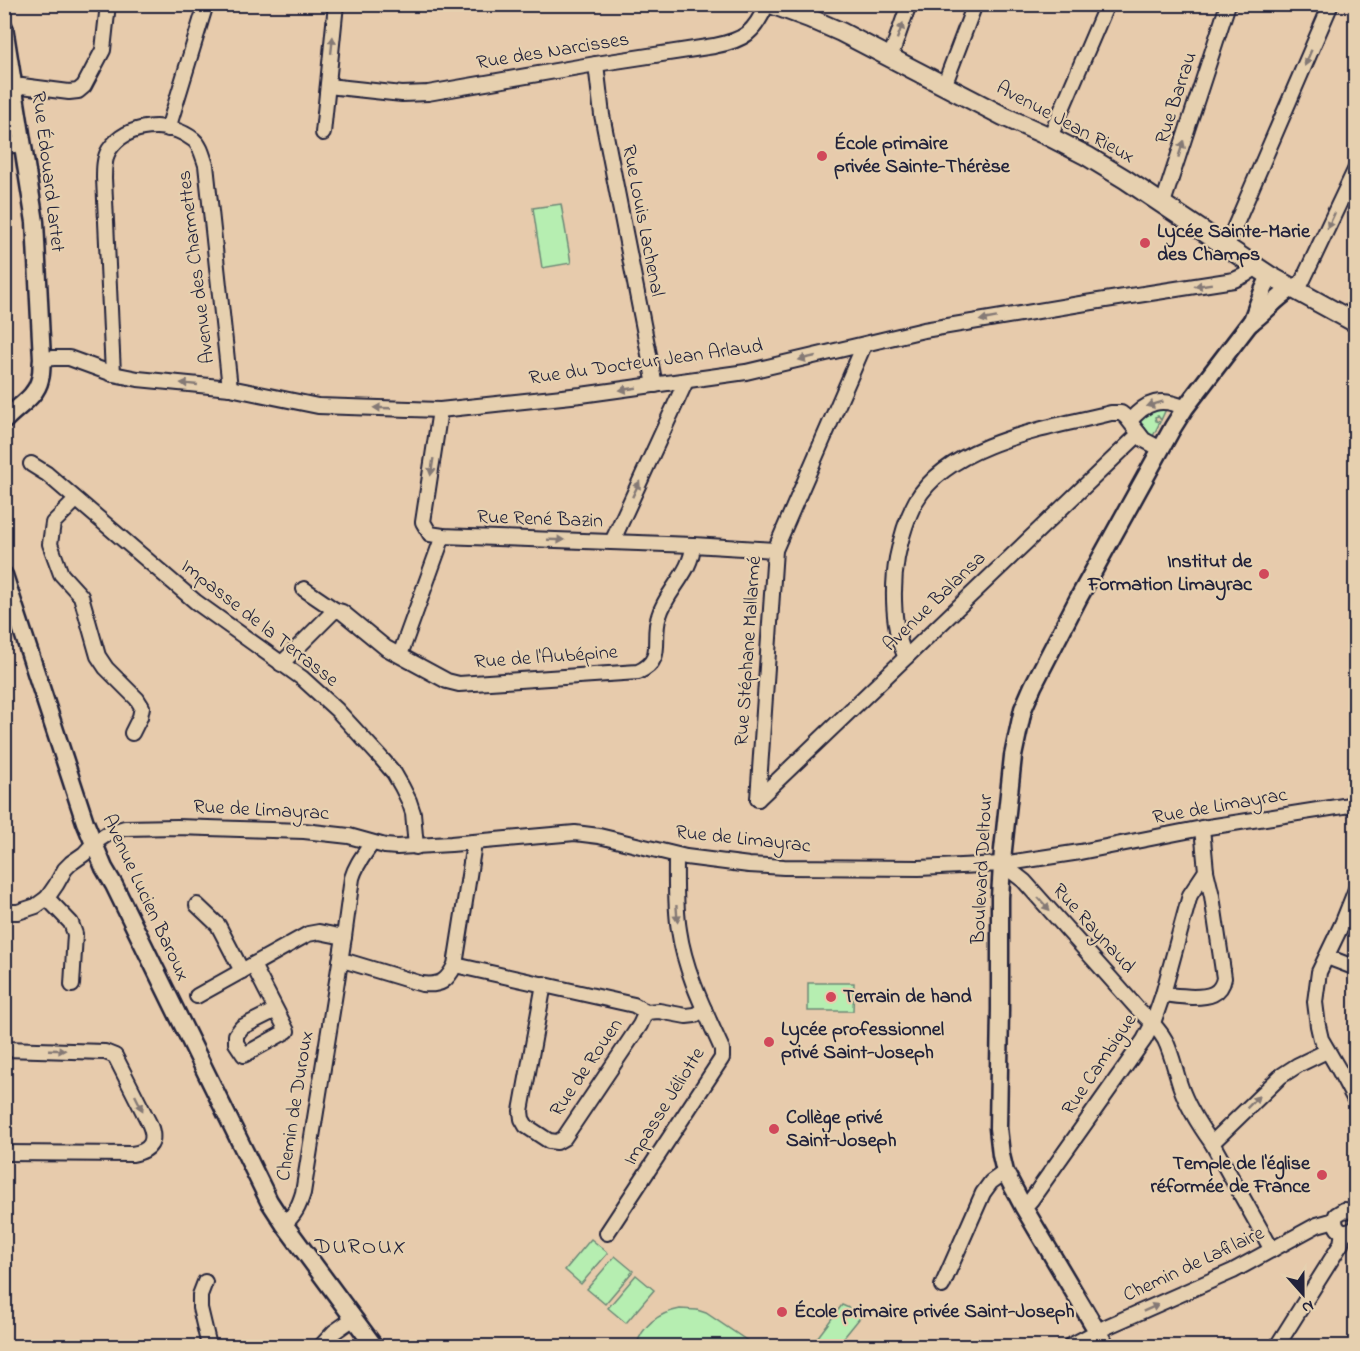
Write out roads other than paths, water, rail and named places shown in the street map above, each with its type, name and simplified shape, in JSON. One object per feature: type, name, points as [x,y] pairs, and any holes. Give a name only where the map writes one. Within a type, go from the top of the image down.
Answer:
[{"type":"main road","name":"Avenue Jean Rieux","points":[[769,4],[841,32],[1003,116],[1050,136],[1110,170],[1264,272],[1291,288],[1353,316]]},
{"type":"street","points":[[14,87],[69,92],[78,91],[84,86],[103,50],[108,4]]},
{"type":"street","points":[[168,129],[206,4]]},
{"type":"street","points":[[322,133],[336,4]]},
{"type":"street","name":"Rue des Narcisses","points":[[328,86],[402,94],[428,93],[596,63],[730,43],[750,33],[769,4]]},
{"type":"street","points":[[890,58],[909,4]]},
{"type":"street","points":[[944,86],[975,4]]},
{"type":"street","points":[[1050,136],[1107,4]]},
{"type":"street","name":"Rue Barrau","points":[[1162,204],[1227,4]]},
{"type":"street","points":[[1225,246],[1331,4]]},
{"type":"street","name":"Rue Édouard Lartet","points":[[4,27],[36,240],[41,362]]},
{"type":"street","name":"Rue Louis Lachenal","points":[[596,63],[602,115],[655,385]]},
{"type":"street","name":"Avenue des Charmettes","points":[[112,374],[104,165],[108,151],[118,141],[129,133],[156,127],[181,133],[195,141],[206,165],[230,388]]},
{"type":"street","points":[[4,146],[23,144]]},
{"type":"street","points":[[1291,288],[1302,282],[1356,168]]},
{"type":"street","name":"Rue du Docteur Jean Arlaud","points":[[41,362],[54,358],[69,358],[112,374],[138,379],[230,388],[318,406],[440,410],[540,400],[746,372],[924,330],[1234,280],[1264,272]]},
{"type":"street","name":"Boulevard Deltour","points":[[1106,1347],[1024,1208],[1005,1172],[1001,1155],[998,1128],[999,904],[1012,756],[1023,709],[1078,599],[1185,408],[1250,323],[1263,291],[1264,272]]},
{"type":"street","name":"Boulevard Deltour","points":[[1250,323],[1291,288]]},
{"type":"street","name":"Rue Stéphane Mallarmé","points":[[758,799],[776,550],[864,345]]},
{"type":"street","points":[[4,406],[18,398],[33,379],[41,362]]},
{"type":"street","points":[[4,420],[37,388],[41,362]]},
{"type":"street","points":[[612,542],[686,381]]},
{"type":"street","points":[[1130,421],[1142,408],[1164,401],[1173,402],[1185,408]]},
{"type":"street","points":[[400,655],[443,536],[430,534],[423,522],[440,410]]},
{"type":"street","points":[[906,657],[899,637],[893,590],[896,565],[902,535],[916,500],[943,471],[963,457],[991,444],[1111,413],[1121,413],[1144,440],[1161,449]]},
{"type":"street","name":"Avenue Balansa","points":[[758,799],[1139,434]]},
{"type":"street","name":"Impasse de la Terrasse","points":[[31,464],[46,474],[196,602],[302,678],[337,710],[394,774],[410,801],[416,829],[416,847]]},
{"type":"street","points":[[76,500],[53,523],[50,544],[61,574],[81,596],[98,656],[142,707],[132,733]]},
{"type":"street","name":"Rue René Bazin","points":[[443,536],[776,550]]},
{"type":"street","name":"Rue de l'Aubépine","points":[[304,589],[335,610],[342,612],[386,648],[447,681],[459,684],[638,672],[652,663],[655,656],[659,614],[688,565],[693,545]]},
{"type":"street","name":"Avenue Lucien Baroux","points":[[4,575],[85,822],[104,868],[260,1183],[284,1224]]},
{"type":"street","points":[[281,664],[335,610]]},
{"type":"street","name":"Rue de Limayrac","points":[[47,898],[71,863],[94,843],[120,829],[177,827],[330,833],[385,846],[416,847],[575,833],[599,836],[704,860],[784,867],[919,868],[1002,864],[1080,852],[1202,828],[1356,804]]},
{"type":"street","points":[[1162,993],[1173,996],[1207,997],[1220,990],[1224,978],[1206,871],[1202,828]]},
{"type":"street","points":[[340,961],[433,986],[449,977],[455,965],[473,850],[472,842]]},
{"type":"street","name":"Chemin de Duroux","points":[[284,1224],[297,1210],[303,1193],[352,878],[355,868],[372,843]]},
{"type":"street","name":"Impasse Jéliotte","points":[[607,1233],[722,1058],[722,1049],[704,1009],[684,955],[679,933],[676,855]]},
{"type":"street","name":"Rue Raynaud","points":[[1002,864],[1024,881],[1164,1038],[1185,1097],[1200,1128],[1212,1143],[1272,1250]]},
{"type":"street","name":"Rue Cambigue","points":[[1024,1208],[1144,1040],[1153,1023],[1190,895],[1206,871]]},
{"type":"street","points":[[1356,890],[1327,957],[1318,972],[1315,1002],[1321,1039],[1356,1102]]},
{"type":"street","points":[[4,912],[18,912],[36,906],[47,898],[71,923],[75,934],[72,985]]},
{"type":"street","points":[[197,906],[218,925],[276,1010]]},
{"type":"street","points":[[197,996],[308,934],[319,932],[344,937]]},
{"type":"street","points":[[1327,957],[1356,968]]},
{"type":"street","name":"Rue de Rouen","points":[[455,965],[634,1005],[646,1012],[659,1011],[686,1016],[695,1015],[704,1009]]},
{"type":"street","name":"Rue de Rouen","points":[[544,984],[521,1111],[526,1126],[549,1141],[557,1142],[564,1137],[640,1025],[646,1012]]},
{"type":"street","points":[[4,1048],[105,1052],[115,1056],[149,1123],[153,1137],[148,1148],[132,1154],[4,1153]]},
{"type":"street","points":[[1212,1143],[1281,1076],[1327,1051]]},
{"type":"street","points":[[942,1286],[983,1193],[991,1182],[1005,1172]]},
{"type":"street","name":"Chemin de Lafilaire","points":[[1070,1347],[1097,1332],[1272,1250],[1338,1215],[1356,1198]]},
{"type":"street","points":[[1349,1210],[1353,1227],[1336,1227],[1338,1215],[1349,1210]]},
{"type":"street","points":[[284,1224],[374,1347]]},
{"type":"street","points":[[1277,1347],[1342,1240],[1353,1227]]},
{"type":"street","points":[[1336,1252],[1342,1248],[1354,1247]]},
{"type":"street","points":[[205,1282],[200,1295],[200,1308],[209,1347]]},
{"type":"street","points":[[321,1347],[334,1332],[354,1318]]},
{"type":"place","name":"École primaire privée Sainte-Thérèse","points":[[822,156]]},
{"type":"place","name":"Lycée Sainte-Marie des Champs","points":[[1145,243]]},
{"type":"place","name":"Institut de Formation Limayrac","points":[[1264,574]]},
{"type":"place","name":"Terrain de hand","points":[[831,997]]},
{"type":"place","name":"Lycée professionnel privé Saint-Joseph","points":[[769,1042]]},
{"type":"place","name":"Collège privé Saint-Joseph","points":[[774,1129]]},
{"type":"place","name":"Temple de l'église réformée de France","points":[[1322,1175]]},
{"type":"place","name":"École primaire privée Saint-Joseph","points":[[782,1312]]},
{"type":"district","name":"DUROUX","points":[[361,1248]]}]
